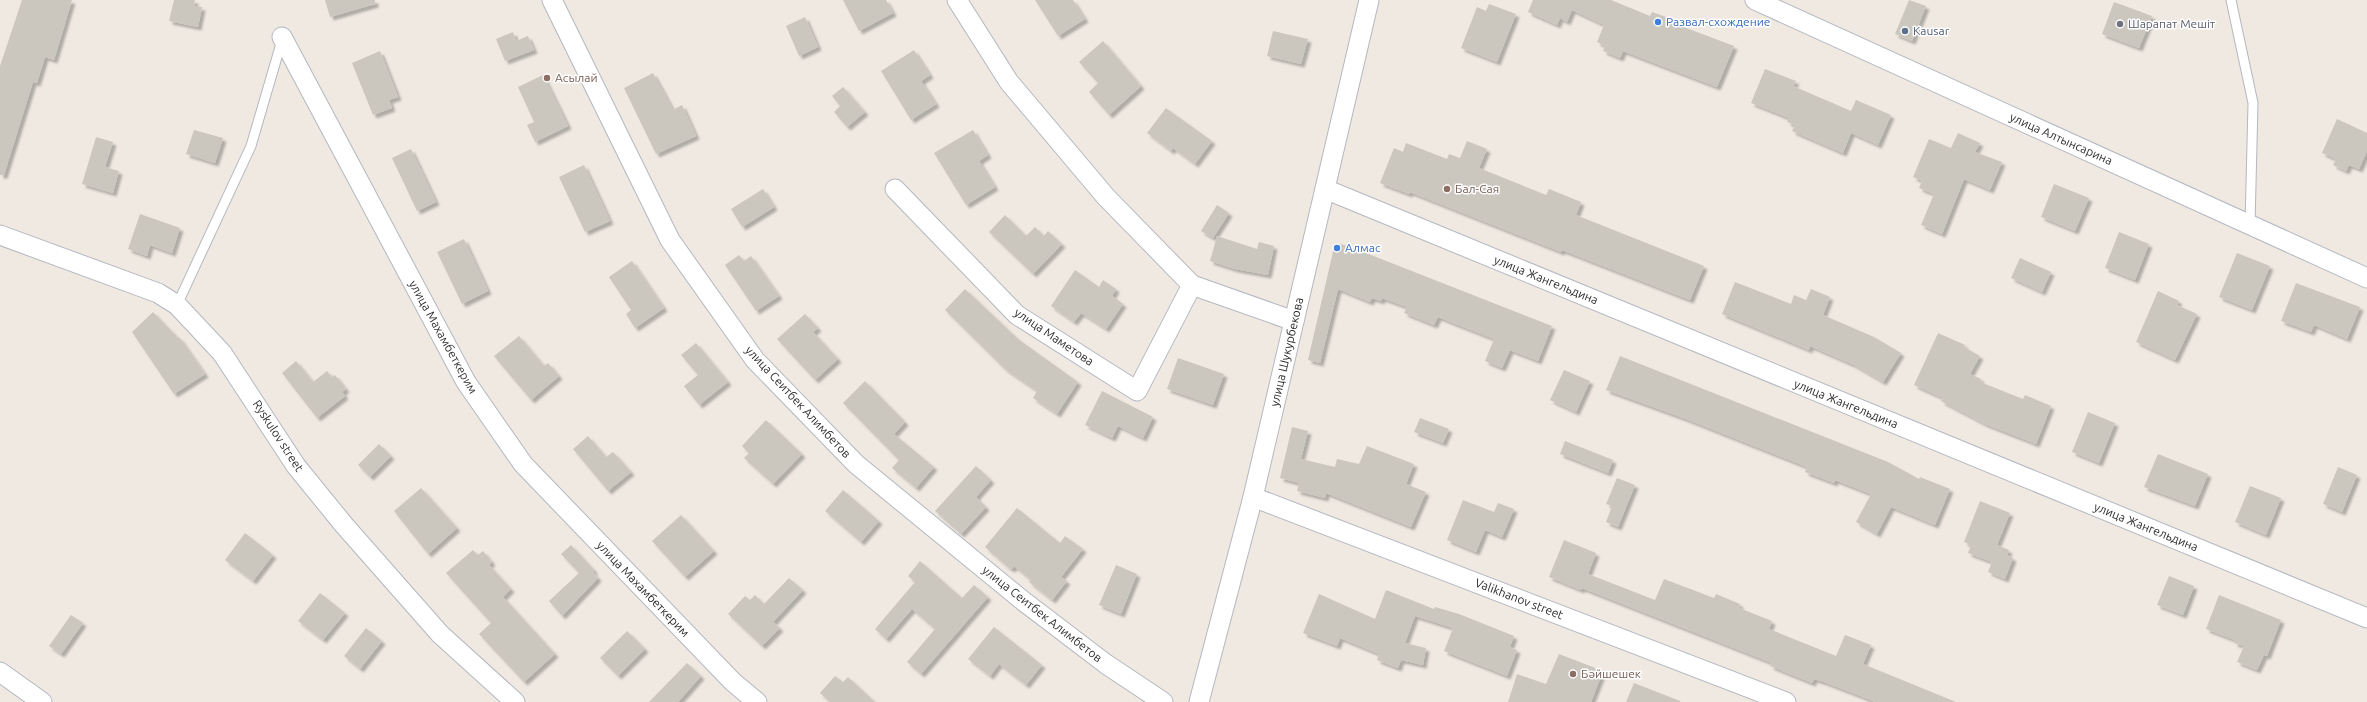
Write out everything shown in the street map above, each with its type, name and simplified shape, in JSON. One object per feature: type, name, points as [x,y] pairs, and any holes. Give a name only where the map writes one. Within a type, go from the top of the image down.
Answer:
[{"type":"street","name":"улица Сеитбек Алимбетов","points":[[552,0],[670,240],[755,360],[856,464],[1022,600],[1106,664],[1164,702]]},
{"type":"street","points":[[957,0],[1009,82],[1106,197],[1192,286],[1294,321]]},
{"type":"street","name":"улица Шукурбекова","points":[[1199,702],[1253,497],[1369,0]]},
{"type":"street","name":"улица Алтынсарина","points":[[1755,0],[2367,278]]},
{"type":"street","name":"улица Махамбеткерим","points":[[282,37],[466,382],[519,458],[733,682],[757,702]]},
{"type":"street","name":"улица Маметова","points":[[895,189],[1017,315],[1136,391],[1192,286]]},
{"type":"street","name":"улица Жангельдина","points":[[1325,189],[2367,618]]},
{"type":"street","name":"Ryskulov street","points":[[0,234],[158,293],[177,305],[222,354],[296,466],[344,525],[440,634],[516,702]]},
{"type":"street","name":"Valikhanov street","points":[[1253,497],[1786,702]]},
{"type":"street","points":[[0,672],[42,702]]},
{"type":"lane","points":[[2231,0],[2253,103],[2250,225]]},
{"type":"lane","points":[[177,305],[250,146],[282,37]]},
{"type":"building","points":[[22,0],[72,0],[54,60],[45,57],[37,83],[33,82],[4,175],[0,175],[0,66]]},
{"type":"building","points":[[174,0],[195,0],[194,6],[202,7],[198,27],[169,21]]},
{"type":"building","points":[[325,0],[375,0],[375,4],[330,17]]},
{"type":"building","points":[[843,0],[886,0],[893,13],[859,31]]},
{"type":"building","points":[[1035,0],[1073,0],[1085,19],[1058,36]]},
{"type":"building","points":[[1533,0],[1611,0],[1650,16],[1652,12],[1666,17],[1665,20],[1734,46],[1717,87],[1623,51],[1620,58],[1603,51],[1605,46],[1597,42],[1604,25],[1572,10],[1567,22],[1560,18],[1557,25],[1528,12]]},
{"type":"building","points":[[1909,0],[1926,6],[1912,41],[1895,34]]},
{"type":"building","points":[[2114,2],[2152,16],[2139,48],[2102,34]]},
{"type":"building","points":[[1489,4],[1516,14],[1497,62],[1461,48],[1477,7],[1486,11]]},
{"type":"building","points":[[805,17],[818,47],[799,56],[786,26]]},
{"type":"building","points":[[1273,31],[1308,39],[1301,64],[1267,56]]},
{"type":"building","points":[[513,32],[516,41],[528,36],[534,50],[505,61],[496,39]]},
{"type":"building","points":[[1103,41],[1141,86],[1109,115],[1089,92],[1098,83],[1079,62]]},
{"type":"building","points":[[914,50],[930,75],[921,81],[936,104],[911,120],[881,71]]},
{"type":"building","points":[[380,51],[398,97],[389,100],[392,108],[373,115],[352,63]]},
{"type":"building","points":[[1765,69],[1796,81],[1793,86],[1851,111],[1856,100],[1891,115],[1878,145],[1851,133],[1843,153],[1792,131],[1795,125],[1787,122],[1789,118],[1751,103]]},
{"type":"building","points":[[653,73],[673,110],[682,105],[696,136],[656,154],[624,88]]},
{"type":"building","points":[[543,75],[568,126],[535,142],[527,125],[534,122],[518,87]]},
{"type":"building","points":[[843,87],[865,112],[847,127],[834,112],[840,106],[832,96]]},
{"type":"building","points":[[1166,108],[1212,141],[1195,164],[1173,148],[1171,151],[1147,133]]},
{"type":"building","points":[[2337,119],[2367,133],[2367,151],[2359,169],[2349,165],[2346,171],[2333,165],[2336,159],[2322,153]]},
{"type":"building","points":[[194,130],[223,138],[215,163],[186,154]]},
{"type":"building","points":[[973,130],[988,155],[979,161],[995,187],[966,205],[934,153]]},
{"type":"building","points":[[1958,133],[1980,143],[1975,152],[2002,162],[1990,190],[1964,179],[1942,234],[1921,225],[1934,194],[1919,188],[1922,181],[1913,177],[1929,139],[1951,148]]},
{"type":"building","points":[[96,137],[113,142],[105,167],[119,171],[113,193],[82,184]]},
{"type":"building","points":[[1467,141],[1487,149],[1479,168],[1546,195],[1549,189],[1581,202],[1576,215],[1704,266],[1690,300],[1562,250],[1561,252],[1410,192],[1409,194],[1380,183],[1394,148],[1403,152],[1406,143],[1447,159],[1449,154],[1460,158]]},
{"type":"building","points":[[411,149],[436,202],[417,211],[392,158]]},
{"type":"building","points":[[584,165],[610,221],[585,232],[559,177]]},
{"type":"building","points":[[2054,184],[2089,198],[2075,231],[2041,217]]},
{"type":"building","points":[[763,189],[774,207],[742,227],[731,209]]},
{"type":"building","points":[[1217,205],[1229,213],[1213,238],[1201,231]]},
{"type":"building","points":[[140,214],[180,228],[172,253],[150,245],[147,256],[128,249]]},
{"type":"building","points":[[1005,215],[1026,236],[1035,227],[1044,236],[1048,231],[1062,244],[1033,274],[989,232]]},
{"type":"building","points":[[2119,232],[2149,244],[2135,280],[2105,268]]},
{"type":"building","points":[[1217,236],[1257,249],[1259,242],[1274,246],[1268,275],[1235,269],[1210,261]]},
{"type":"building","points":[[464,239],[488,291],[462,304],[437,252]]},
{"type":"building","points":[[1335,243],[1348,246],[1552,326],[1538,361],[1510,350],[1502,368],[1485,361],[1494,339],[1438,317],[1434,325],[1404,313],[1407,307],[1382,298],[1381,301],[1372,298],[1370,302],[1338,289],[1320,363],[1308,360]]},
{"type":"building","points":[[2237,253],[2270,266],[2252,310],[2219,297]]},
{"type":"building","points":[[739,255],[744,261],[751,256],[779,296],[756,311],[725,265]]},
{"type":"building","points":[[2020,258],[2051,272],[2042,292],[2011,278]]},
{"type":"building","points":[[632,261],[664,308],[635,328],[626,314],[631,310],[609,277]]},
{"type":"building","points":[[1075,270],[1099,287],[1103,280],[1116,289],[1112,296],[1123,304],[1106,329],[1081,313],[1074,322],[1051,306]]},
{"type":"building","points":[[1735,282],[1791,304],[1794,295],[1806,300],[1811,289],[1830,297],[1823,315],[1874,337],[1901,353],[1883,382],[1854,365],[1810,346],[1809,350],[1722,314]]},
{"type":"building","points":[[2296,283],[2360,307],[2347,339],[2314,325],[2311,332],[2281,321]]},
{"type":"building","points":[[965,289],[1018,339],[1078,382],[1057,414],[1033,398],[1037,391],[1005,369],[945,310]]},
{"type":"building","points":[[2158,291],[2179,301],[2177,305],[2197,314],[2175,360],[2136,342]]},
{"type":"building","points":[[153,312],[178,338],[179,337],[205,374],[174,394],[132,332]]},
{"type":"building","points":[[805,314],[818,328],[813,332],[838,359],[815,380],[777,339]]},
{"type":"building","points":[[1938,333],[1965,345],[1964,347],[1980,356],[1970,374],[1981,379],[1980,382],[2023,399],[2025,395],[2051,406],[2036,444],[1985,424],[1941,401],[1943,398],[1914,385]]},
{"type":"building","points":[[519,336],[544,366],[548,363],[559,376],[531,400],[494,356]]},
{"type":"building","points":[[696,343],[728,382],[699,405],[684,386],[698,375],[681,355]]},
{"type":"building","points":[[1620,356],[1888,462],[1919,479],[1920,477],[1950,489],[1935,525],[1891,507],[1877,534],[1856,522],[1871,494],[1835,480],[1834,483],[1805,472],[1807,467],[1686,419],[1606,390]]},
{"type":"building","points":[[1178,358],[1224,374],[1213,405],[1167,389]]},
{"type":"building","points":[[296,361],[313,382],[327,371],[332,377],[335,375],[346,389],[342,392],[345,396],[317,418],[282,373]]},
{"type":"building","points":[[1564,370],[1590,381],[1576,412],[1550,400]]},
{"type":"building","points":[[865,381],[905,422],[894,434],[934,467],[916,488],[892,468],[899,460],[843,403]]},
{"type":"building","points":[[1102,391],[1153,417],[1143,438],[1118,426],[1112,438],[1085,425]]},
{"type":"building","points":[[2088,412],[2115,423],[2099,463],[2072,452]]},
{"type":"building","points":[[1420,418],[1449,429],[1443,443],[1414,432]]},
{"type":"building","points":[[766,420],[802,454],[773,484],[744,458],[749,453],[742,446]]},
{"type":"building","points":[[1292,427],[1308,431],[1301,459],[1335,467],[1337,459],[1359,464],[1367,446],[1414,464],[1406,484],[1426,492],[1411,527],[1326,493],[1325,498],[1297,491],[1299,483],[1280,478]]},
{"type":"building","points":[[588,436],[606,457],[613,452],[631,472],[608,491],[573,449]]},
{"type":"building","points":[[1565,441],[1613,460],[1608,473],[1560,454]]},
{"type":"building","points":[[379,444],[391,456],[370,477],[358,465]]},
{"type":"building","points":[[2158,454],[2208,474],[2195,506],[2144,487]]},
{"type":"building","points":[[976,466],[991,480],[976,497],[986,507],[961,534],[935,511]]},
{"type":"building","points":[[2338,467],[2357,475],[2342,512],[2323,504]]},
{"type":"building","points":[[1617,478],[1635,485],[1618,527],[1606,522],[1612,506],[1606,504]]},
{"type":"building","points":[[2250,486],[2281,498],[2266,535],[2235,522]]},
{"type":"building","points":[[421,488],[457,528],[428,554],[394,511]]},
{"type":"building","points":[[843,490],[879,521],[861,542],[825,511]]},
{"type":"building","points":[[1463,500],[1494,512],[1498,503],[1514,509],[1502,537],[1485,530],[1476,552],[1447,540]]},
{"type":"building","points":[[1980,501],[2010,513],[1997,545],[2009,550],[2007,555],[2013,558],[2005,579],[1988,572],[1992,562],[1968,553],[1971,545],[1964,542]]},
{"type":"building","points":[[1017,508],[1060,543],[1065,536],[1083,549],[1061,577],[1067,581],[1052,600],[1029,582],[1031,580],[1014,566],[1012,569],[1009,568],[985,547]]},
{"type":"building","points":[[681,515],[714,551],[685,577],[652,541]]},
{"type":"building","points":[[245,533],[273,555],[253,581],[225,560]]},
{"type":"building","points":[[1564,540],[1596,553],[1588,574],[1655,600],[1664,579],[1714,598],[1716,594],[1740,604],[1739,608],[1772,621],[1769,629],[1836,656],[1845,635],[1871,645],[1863,664],[1956,702],[1876,702],[1814,679],[1812,683],[1770,666],[1772,663],[1582,588],[1581,590],[1549,577]]},
{"type":"building","points":[[571,545],[594,570],[593,572],[598,578],[562,616],[549,601],[579,573],[561,554]]},
{"type":"building","points":[[473,550],[478,555],[483,551],[492,562],[489,565],[511,589],[503,597],[555,654],[524,682],[479,634],[491,623],[446,573]]},
{"type":"building","points":[[920,561],[962,598],[974,585],[988,597],[921,674],[907,662],[935,629],[912,609],[886,639],[875,629],[915,582],[908,576]]},
{"type":"building","points":[[1116,565],[1137,574],[1121,614],[1099,605]]},
{"type":"building","points":[[2169,576],[2194,586],[2183,615],[2157,605]]},
{"type":"building","points":[[789,578],[803,590],[773,622],[780,628],[762,646],[728,614],[745,596],[750,600],[755,595],[764,604]]},
{"type":"building","points":[[1386,590],[1434,609],[1435,607],[1459,614],[1514,636],[1510,647],[1517,650],[1507,676],[1444,651],[1453,628],[1415,616],[1405,643],[1426,648],[1423,665],[1401,660],[1398,668],[1377,660],[1379,654],[1340,638],[1337,646],[1303,633],[1319,594],[1375,619]]},
{"type":"building","points":[[320,593],[345,613],[323,640],[298,621]]},
{"type":"building","points":[[2219,595],[2281,620],[2267,656],[2264,655],[2257,670],[2237,662],[2244,646],[2234,643],[2235,640],[2206,629]]},
{"type":"building","points":[[71,615],[83,623],[61,654],[49,646]]},
{"type":"building","points":[[994,627],[1042,665],[1026,685],[999,664],[990,676],[968,659]]},
{"type":"building","points":[[366,628],[382,641],[360,669],[344,656]]},
{"type":"building","points":[[627,631],[645,649],[618,676],[600,658]]},
{"type":"building","points":[[1559,654],[1603,671],[1591,702],[1508,702],[1517,674],[1546,684]]},
{"type":"building","points":[[687,663],[701,676],[678,702],[649,702]]},
{"type":"building","points":[[835,676],[843,682],[848,677],[875,702],[830,702],[820,693]]},
{"type":"building","points":[[1634,683],[1680,701],[1680,702],[1626,702]]},
{"type":"place","name":"Развал-схождение","points":[[1658,22]]},
{"type":"place","name":"Шарапат Мешіт","points":[[2120,24]]},
{"type":"place","name":"Kausar","points":[[1905,31]]},
{"type":"place","name":"Асылай","points":[[547,78]]},
{"type":"place","name":"Бал-Сая","points":[[1447,189]]},
{"type":"place","name":"Алмас","points":[[1337,248]]},
{"type":"place","name":"Бәйшешек","points":[[1573,674]]}]
